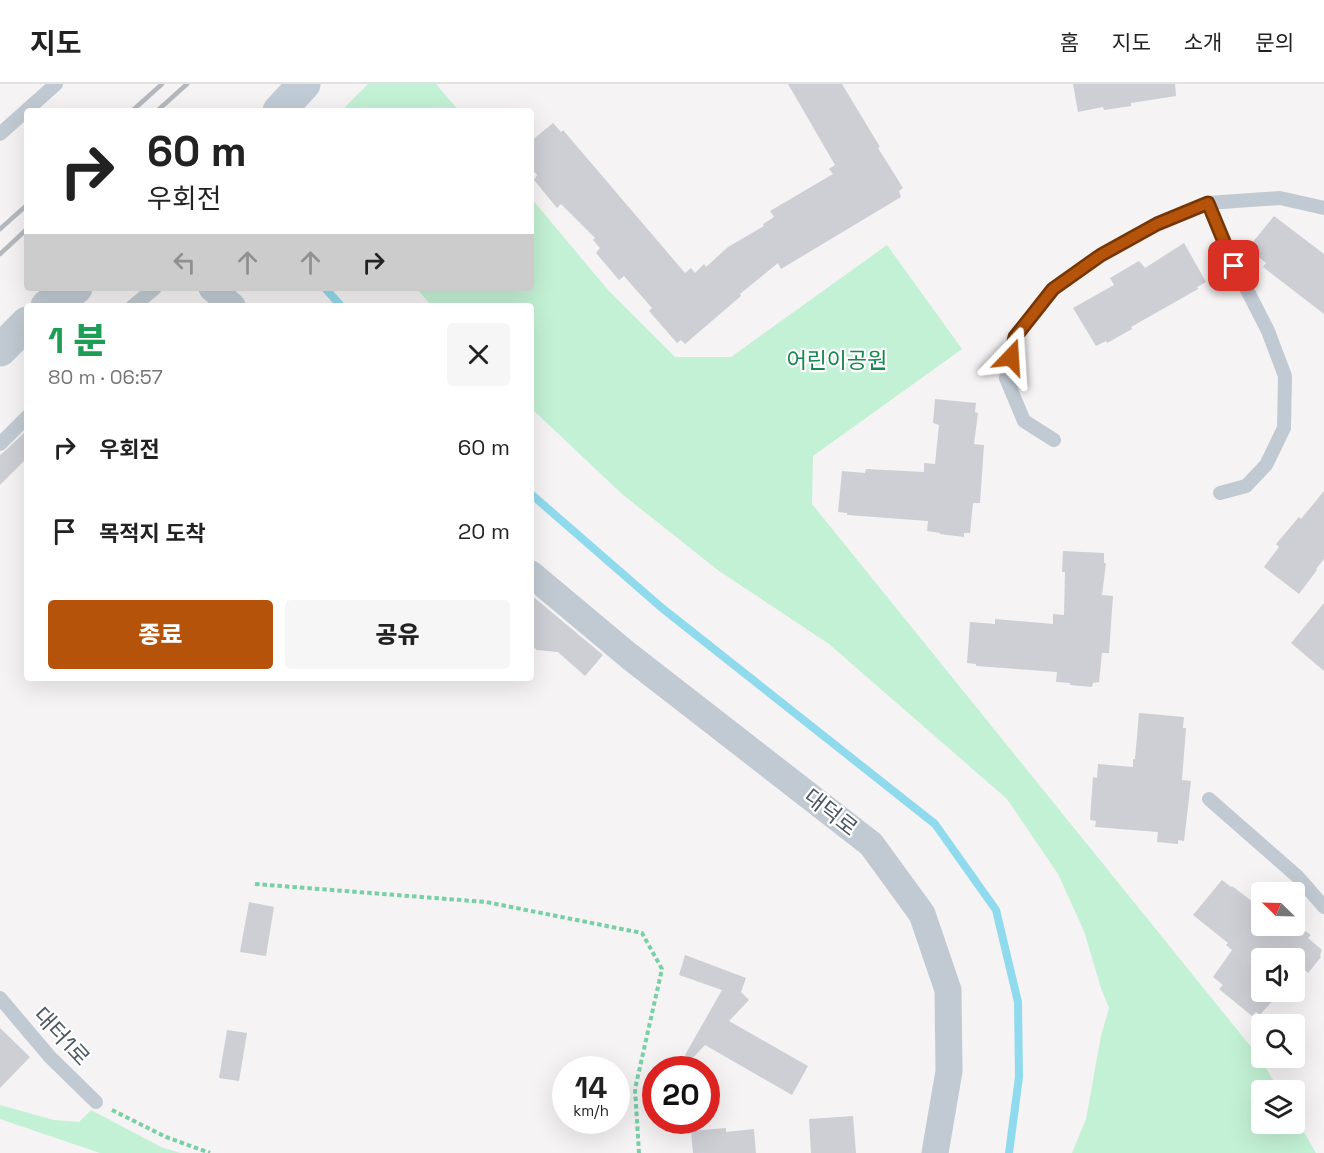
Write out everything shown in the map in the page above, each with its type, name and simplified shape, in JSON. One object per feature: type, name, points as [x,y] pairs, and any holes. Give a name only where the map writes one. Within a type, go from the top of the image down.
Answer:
[{"type":"main road","points":[[282,108],[304,84]]},
{"type":"street","points":[[52,303],[71,291]]},
{"type":"street","points":[[215,291],[229,303]]},
{"type":"street","points":[[0,350],[24,326]]},
{"type":"street","name":"대덕로","points":[[534,577],[629,656],[871,844],[922,914],[948,990],[949,1071],[935,1153]]},
{"type":"lane","points":[[29,108],[56,84]]},
{"type":"lane","points":[[0,134],[24,113]]},
{"type":"lane","points":[[1054,440],[1024,421],[1006,378],[1015,337],[1053,289],[1101,255],[1157,224],[1208,203],[1280,198],[1324,208]]},
{"type":"lane","points":[[1208,203],[1234,266],[1268,331],[1285,376],[1284,428],[1266,465],[1246,486],[1220,493]]},
{"type":"lane","points":[[137,303],[151,291]]},
{"type":"lane","points":[[0,444],[24,420]]},
{"type":"lane","points":[[1209,799],[1299,877],[1324,907]]},
{"type":"lane","name":"대터1로","points":[[0,998],[50,1057],[96,1102]]},
{"type":"path","points":[[255,884],[486,902],[642,933],[662,969],[635,1089],[639,1153]]},
{"type":"path","points":[[96,1102],[165,1137],[210,1153]]},
{"type":"green space","points":[[368,84],[436,84],[456,108],[344,108]]},
{"type":"green space","name":"어린이공원","points":[[534,202],[608,290],[675,357],[731,357],[887,245],[962,349],[813,456],[812,504],[1251,1047],[1251,1068],[1266,1068],[1273,1080],[1251,1080],[1251,1134],[1305,1134],[1316,1153],[1072,1153],[1086,1119],[1101,1036],[1109,1008],[1084,931],[1058,874],[1007,799],[829,644],[719,571],[622,494],[534,411],[534,303],[429,303],[419,291],[534,291]]},
{"type":"green space","points":[[0,1105],[54,1120],[79,1122],[91,1110],[161,1147],[180,1153],[100,1153],[0,1119]]},
{"type":"building","points":[[788,84],[842,84],[903,188],[899,191],[901,197],[781,269],[778,263],[685,344],[681,340],[677,343],[649,311],[652,308],[624,276],[619,280],[596,253],[600,248],[593,240],[595,238],[561,204],[557,208],[534,180],[537,175],[534,172],[534,139],[553,123],[561,132],[563,130],[685,273],[691,268],[695,273],[704,264],[706,267],[728,247],[764,226],[763,224],[774,217],[770,211],[833,174],[829,169],[835,165]]},
{"type":"building","points":[[1073,84],[1175,84],[1176,96],[1131,103],[1131,106],[1104,110],[1103,107],[1078,112]]},
{"type":"building","points":[[1274,216],[1324,254],[1324,314],[1263,267],[1266,263],[1248,248]]},
{"type":"building","points":[[1184,243],[1206,282],[1197,287],[1198,289],[1131,327],[1132,329],[1107,343],[1106,341],[1096,346],[1073,308],[1114,285],[1110,278],[1139,261],[1145,268]]},
{"type":"building","points":[[935,399],[976,403],[975,412],[978,413],[974,444],[984,445],[980,503],[973,503],[970,533],[964,533],[964,537],[940,534],[927,531],[928,521],[847,515],[847,513],[838,512],[842,471],[865,473],[866,469],[924,472],[924,463],[935,464],[939,425],[933,423]]},
{"type":"building","points":[[24,433],[24,461],[0,485],[0,455]]},
{"type":"building","points":[[1324,491],[1324,559],[1299,594],[1264,567],[1279,547],[1276,544]]},
{"type":"building","points":[[1063,551],[1104,553],[1104,563],[1106,563],[1102,595],[1113,596],[1109,653],[1102,653],[1099,682],[1093,683],[1092,687],[1070,685],[1070,683],[1056,682],[1057,672],[976,666],[976,664],[967,663],[970,622],[995,624],[995,619],[1053,624],[1053,614],[1064,615]]},
{"type":"building","points":[[534,598],[603,655],[585,676],[558,652],[537,650],[534,648]]},
{"type":"building","points":[[1324,603],[1324,671],[1291,643]]},
{"type":"building","points":[[1139,713],[1184,717],[1183,728],[1186,728],[1182,780],[1191,781],[1184,841],[1178,840],[1178,844],[1157,842],[1158,832],[1095,827],[1096,821],[1090,820],[1093,777],[1097,778],[1098,764],[1133,767]]},
{"type":"building","points":[[1222,880],[1251,900],[1251,936],[1305,936],[1305,931],[1311,935],[1308,938],[1322,950],[1321,957],[1308,973],[1305,970],[1305,948],[1251,948],[1251,1002],[1271,1002],[1261,1014],[1256,1012],[1251,1015],[1219,989],[1223,985],[1213,977],[1232,950],[1226,945],[1228,943],[1193,915]]},
{"type":"building","points":[[249,902],[274,907],[266,956],[240,952]]},
{"type":"building","points":[[685,955],[746,978],[741,992],[749,1000],[729,1021],[808,1066],[792,1095],[705,1045],[695,1056],[685,1055],[722,990],[679,975]]},
{"type":"building","points":[[0,1028],[30,1057],[0,1088]]},
{"type":"building","points":[[227,1030],[247,1033],[239,1081],[219,1078]]},
{"type":"building","points":[[853,1116],[856,1153],[811,1153],[809,1119]]},
{"type":"building","points":[[726,1128],[726,1132],[754,1129],[756,1153],[693,1153],[691,1134],[720,1134],[720,1129]]},
{"type":"waterway","points":[[328,291],[338,303]]},
{"type":"waterway","points":[[534,497],[662,608],[935,824],[996,910],[1018,1002],[1019,1077],[1009,1153]]},
{"type":"railway","points":[[135,108],[162,84]]},
{"type":"railway","points":[[160,108],[187,84]]},
{"type":"railway","points":[[0,229],[24,208]]},
{"type":"railway","points":[[0,254],[24,232]]},
{"type":"route","points":[[1011,357],[1015,337],[1053,289],[1101,255],[1157,224],[1208,203],[1234,266]]}]
